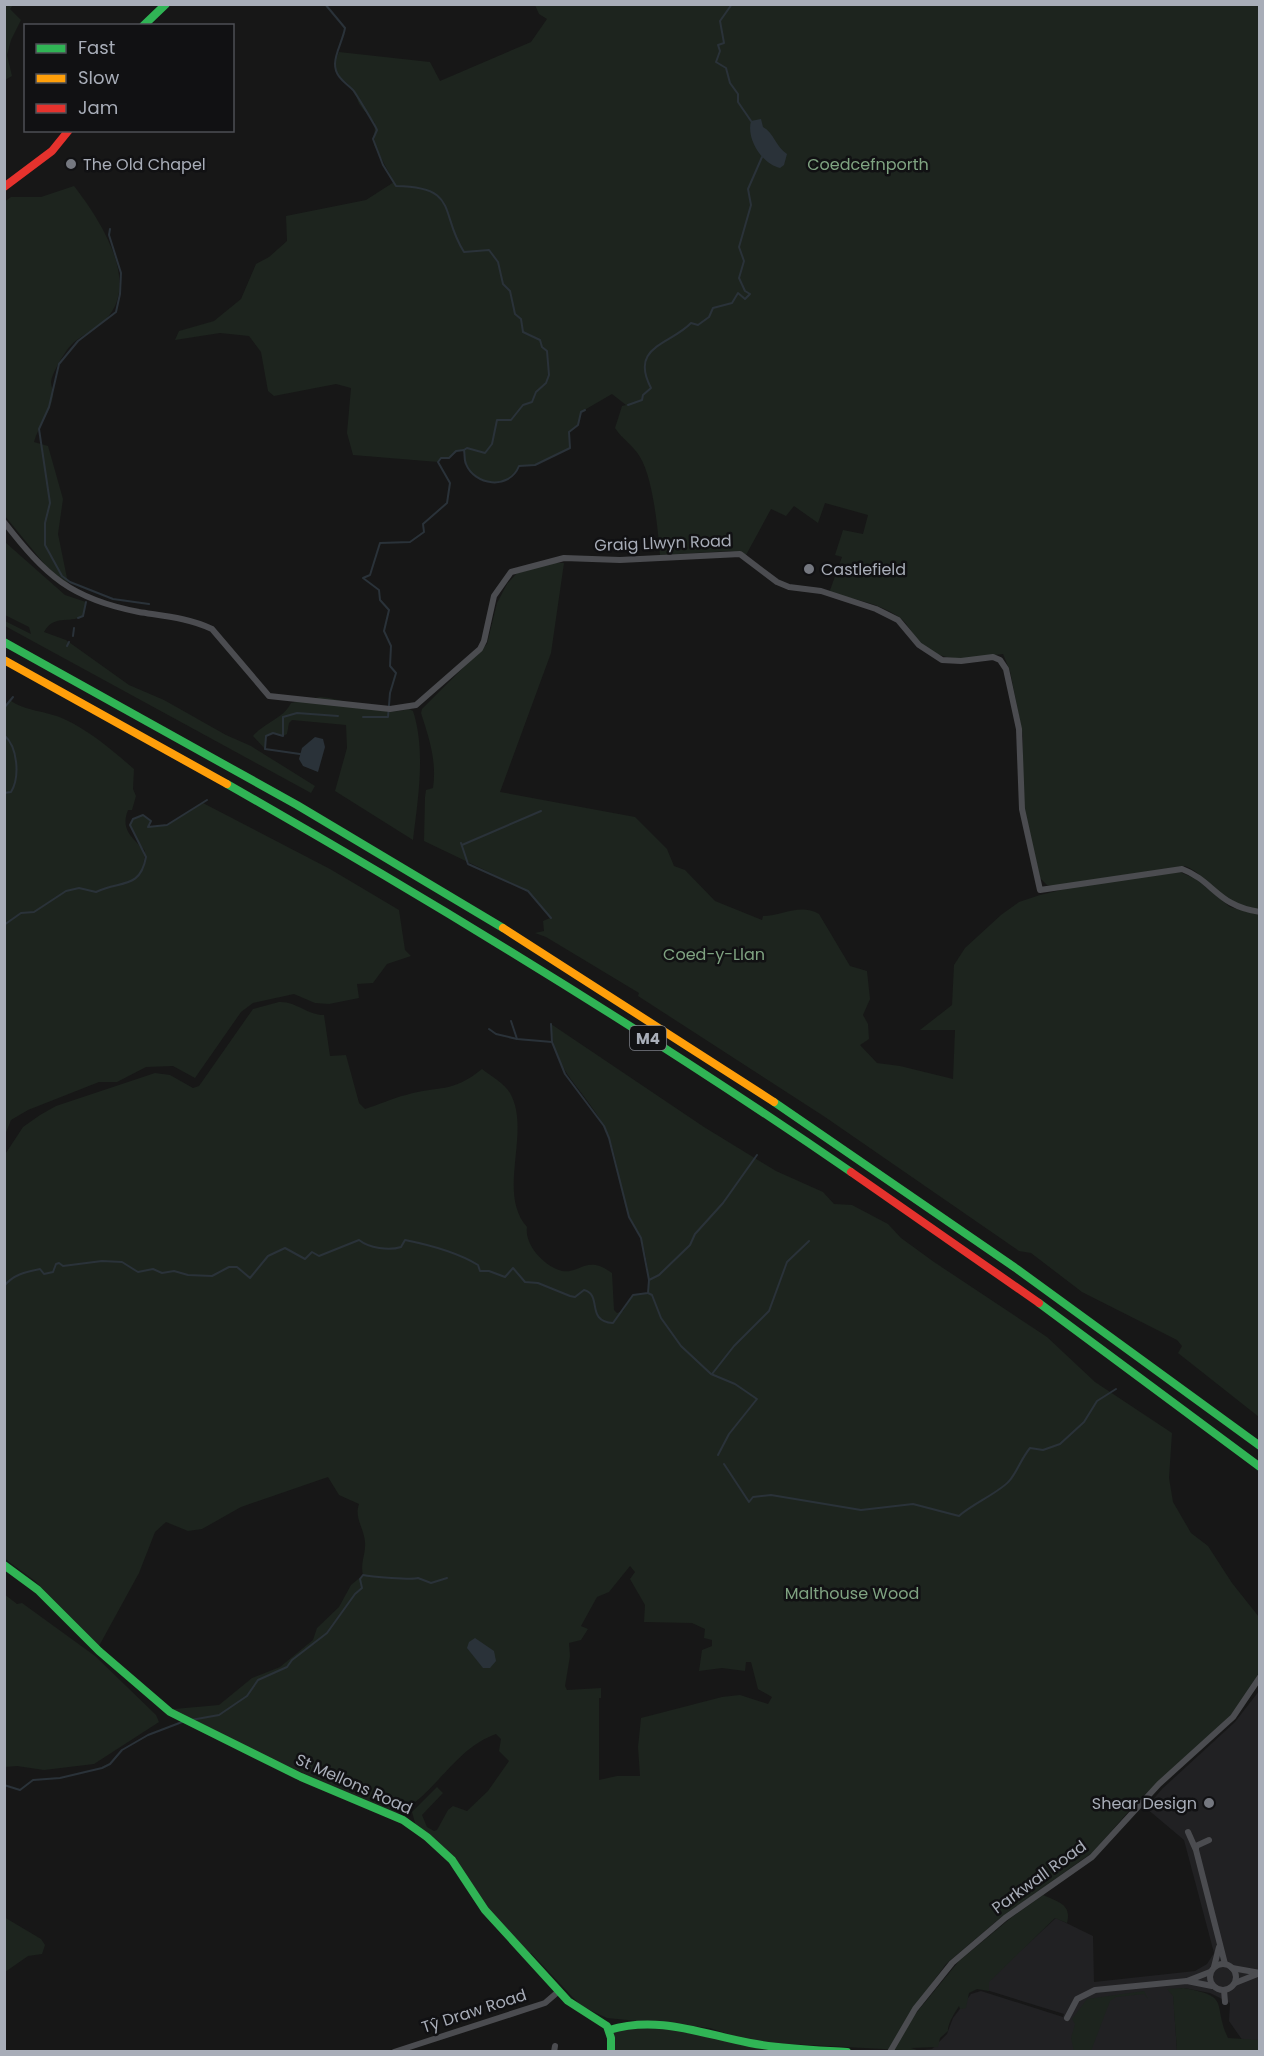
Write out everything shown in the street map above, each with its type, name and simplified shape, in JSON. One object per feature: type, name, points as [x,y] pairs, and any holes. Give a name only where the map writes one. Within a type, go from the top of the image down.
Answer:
[{"type":"main road","points":[[145,24],[166,4]]},
{"type":"main road","points":[[4,188],[52,152],[67,132]]},
{"type":"main road","name":"M4","points":[[4,642],[254,779],[445,892],[622,1002],[771,1100],[1009,1263],[1260,1446]]},
{"type":"main road","name":"M4","points":[[4,660],[330,843],[626,1024],[771,1118],[989,1269],[1260,1467]]},
{"type":"main road","name":"St Mellons Road","points":[[4,1565],[38,1590],[99,1651],[167,1710],[301,1777],[403,1820],[427,1837],[452,1860],[485,1910],[559,1991],[580,2010],[598,2019],[609,2030]]},
{"type":"main road","points":[[611,2052],[609,2030],[631,2023],[698,2029],[752,2044],[847,2052]]},
{"type":"street","name":"Graig Llwyn Road","points":[[4,522],[51,577],[71,590],[112,606],[192,622],[212,629],[269,696],[390,708],[416,705],[480,649],[484,641],[494,596],[511,572],[564,558],[620,560],[740,554],[777,582],[789,587],[821,591],[876,609],[898,620],[919,645],[942,660],[962,661],[993,657],[1000,660],[1006,669],[1017,718],[1021,745],[1022,809],[1040,890],[1182,869],[1192,872],[1232,904],[1260,912]]},
{"type":"street","name":"Parkwall Road","points":[[890,2052],[915,2009],[952,1963],[1005,1917],[1092,1857],[1159,1784],[1233,1717],[1259,1678]]},
{"type":"street","points":[[1188,1832],[1196,1850],[1225,1964],[1232,1968],[1260,1973]]},
{"type":"street","points":[[1196,1850],[1196,1846],[1209,1840]]},
{"type":"street","points":[[1212,1986],[1212,1970],[1220,1947]]},
{"type":"street","points":[[1067,2018],[1074,2002],[1087,1992],[1187,1981],[1225,1964]]},
{"type":"street","points":[[1232,1968],[1236,1975],[1234,1983]]},
{"type":"street","points":[[1224,1990],[1234,1983],[1260,1973]]},
{"type":"street","points":[[1187,1981],[1224,1990]]},
{"type":"street","points":[[1224,1990],[1226,2002]]},
{"type":"street","name":"Tŷ Draw Road","points":[[394,2052],[545,2002],[559,1991]]},
{"type":"shaded area","points":[[761,119],[763,127],[787,154],[784,165],[780,168],[767,162],[753,143],[751,121]]},
{"type":"shaded area","points":[[315,737],[323,739],[325,747],[318,772],[303,766],[299,759],[302,748]]},
{"type":"shaded area","points":[[475,1638],[494,1651],[496,1661],[490,1668],[483,1668],[467,1648],[469,1642]]},
{"type":"shaded area","points":[[1259,1691],[1259,2040],[1243,2041],[1229,2021],[1230,2003],[1210,1993],[1184,1988],[1173,1990],[1177,2051],[907,2052],[932,2049],[947,2034],[953,2018],[971,1994],[981,1991],[1063,2017],[1064,2014],[980,1988],[1056,1918],[1093,1936],[1094,1982],[1195,1971],[1207,1964],[1214,1953],[1184,1840],[1146,1808],[1162,1789],[1235,1722]]},
{"type":"green space","points":[[5,4],[13,5],[10,9],[21,20],[11,40],[7,55],[12,76],[5,80]]},
{"type":"green space","name":"Coedcefnporth","points":[[535,5],[1259,5],[1259,909],[1238,904],[1224,897],[1199,874],[1185,866],[1052,886],[1047,885],[1040,878],[1022,799],[1023,736],[1010,671],[1003,654],[959,658],[938,654],[928,650],[919,642],[905,623],[891,612],[866,602],[829,593],[842,557],[835,555],[843,530],[863,534],[868,515],[825,503],[818,523],[794,506],[786,516],[771,509],[746,555],[730,551],[660,555],[654,504],[645,466],[615,428],[622,406],[626,405],[612,394],[581,412],[578,425],[569,432],[570,448],[535,465],[519,466],[508,479],[492,482],[476,477],[470,471],[465,463],[464,451],[460,450],[449,458],[441,458],[438,462],[353,455],[347,433],[351,388],[336,384],[274,396],[268,391],[261,352],[249,336],[220,333],[175,340],[179,331],[214,321],[241,299],[256,264],[269,257],[287,241],[286,216],[366,200],[394,182],[374,145],[375,123],[360,105],[354,91],[336,71],[339,52],[430,62],[440,81],[531,42],[547,19],[539,14]]},
{"type":"green space","points":[[74,186],[104,232],[118,268],[120,286],[116,303],[107,318],[74,342],[59,363],[51,382],[52,402],[34,442],[48,446],[63,499],[58,534],[68,583],[50,571],[5,516],[4,202],[11,197],[41,197]]},
{"type":"green space","points":[[5,542],[65,595],[86,602],[83,616],[52,623],[44,632],[66,640],[129,685],[164,700],[226,735],[251,746],[315,786],[311,793],[5,626],[5,621],[31,634],[29,627],[5,615]]},
{"type":"green space","name":"Coed-y-Llan","points":[[554,563],[564,563],[551,653],[500,792],[635,817],[667,849],[674,866],[685,870],[715,901],[762,920],[763,916],[798,910],[819,914],[850,966],[867,971],[870,999],[863,1015],[868,1024],[869,1039],[860,1045],[877,1063],[900,1066],[953,1079],[955,1030],[920,1030],[952,1005],[954,965],[965,948],[1019,902],[1086,884],[1180,872],[1196,879],[1230,907],[1259,915],[1259,1417],[1178,1353],[1182,1346],[1177,1340],[1082,1292],[1031,1253],[1019,1251],[825,1117],[638,996],[639,993],[546,937],[535,933],[544,931],[543,921],[550,918],[528,891],[424,841],[425,797],[426,790],[433,788],[434,768],[422,709],[487,644],[497,603],[507,584],[517,573]]},
{"type":"green space","points":[[320,697],[375,710],[409,709],[413,711],[420,759],[419,792],[413,840],[335,791],[347,748],[346,725],[292,720],[289,723],[287,734],[283,736],[274,733],[266,736],[265,749],[253,736],[284,713],[291,703]]},
{"type":"green space","points":[[10,700],[16,704],[57,716],[83,729],[134,769],[133,789],[136,796],[132,810],[128,810],[126,825],[142,850],[144,864],[145,851],[130,825],[133,819],[143,815],[151,821],[148,827],[167,825],[203,803],[330,869],[399,910],[405,950],[411,956],[387,964],[373,983],[357,984],[359,998],[329,1004],[315,1003],[294,994],[253,1003],[241,1012],[195,1078],[173,1066],[146,1067],[117,1082],[99,1082],[28,1110],[11,1120],[5,1135],[4,708]]},
{"type":"green space","name":"Malthouse Wood","points":[[285,1002],[312,1013],[324,1015],[330,1056],[346,1055],[359,1103],[365,1109],[401,1096],[453,1086],[482,1069],[501,1083],[510,1093],[516,1109],[518,1125],[514,1197],[518,1213],[527,1227],[532,1248],[555,1269],[569,1271],[596,1265],[612,1273],[614,1310],[617,1313],[623,1311],[632,1295],[648,1293],[645,1252],[640,1236],[628,1215],[609,1137],[563,1067],[557,1055],[551,1024],[704,1127],[776,1171],[823,1192],[834,1204],[852,1205],[888,1224],[901,1238],[934,1262],[1047,1337],[1095,1382],[1172,1433],[1169,1478],[1173,1502],[1191,1533],[1208,1546],[1232,1583],[1259,1617],[1259,1673],[1232,1714],[1136,1803],[1093,1852],[999,1919],[946,1964],[908,2016],[912,2018],[959,1961],[1012,1917],[1043,1895],[1066,1908],[1067,1923],[1055,1918],[989,1982],[989,1991],[977,1989],[969,1993],[966,2008],[960,2009],[959,2006],[948,2031],[940,2038],[938,2047],[911,2048],[920,2051],[752,2042],[710,2028],[607,2018],[581,2006],[531,1953],[528,1956],[511,1940],[452,1860],[417,1830],[412,1812],[437,1787],[443,1793],[422,1815],[427,1827],[434,1831],[453,1806],[467,1811],[488,1791],[509,1761],[499,1751],[501,1739],[496,1734],[481,1741],[468,1751],[421,1797],[394,1815],[170,1712],[174,1709],[219,1705],[252,1678],[280,1667],[313,1640],[317,1628],[339,1607],[351,1585],[363,1575],[365,1542],[358,1518],[359,1504],[339,1495],[328,1477],[241,1507],[202,1529],[188,1531],[166,1522],[155,1532],[139,1573],[99,1646],[35,1581],[5,1559],[4,1156],[23,1127],[56,1106],[155,1073],[170,1075],[193,1088],[199,1086],[253,1009]],"holes":[[[630,1566],[635,1572],[630,1579],[645,1605],[644,1622],[692,1623],[705,1629],[704,1638],[712,1640],[712,1646],[702,1650],[699,1671],[722,1668],[745,1671],[746,1662],[751,1662],[758,1689],[772,1697],[768,1704],[740,1695],[722,1697],[641,1718],[638,1747],[640,1776],[617,1776],[599,1780],[601,1688],[567,1690],[565,1686],[570,1656],[569,1643],[581,1640],[588,1629],[581,1626],[597,1597],[609,1592]]]},
{"type":"green space","points":[[4,1594],[17,1604],[22,1603],[95,1656],[156,1715],[159,1722],[94,1764],[44,1770],[17,1766],[5,1767]]},
{"type":"green space","points":[[4,1917],[41,1939],[45,1945],[42,1954],[28,1956],[5,1972]]},
{"type":"green space","points":[[1184,1988],[1199,1991],[1215,1999],[1228,2038],[1259,2040],[1259,2051],[1177,2051],[1173,1996],[1167,1989]]},
{"type":"green space","points":[[1144,1991],[1148,1999],[1144,1994],[1116,1997],[1110,2001],[1091,2051],[1074,2051],[1071,2038],[1075,2024],[1072,2019],[1087,1999]]},
{"type":"green space","points":[[633,2026],[699,2032],[805,2051],[614,2051],[614,2032]]},
{"type":"waterway","points":[[325,4],[345,28],[335,60],[335,69],[341,79],[355,92],[376,128],[373,139],[383,165],[396,186],[430,191],[439,197],[445,205],[464,252],[489,250],[498,262],[503,284],[510,291],[515,314],[521,319],[523,332],[540,340],[542,347],[547,351],[549,375],[546,383],[536,392],[532,402],[523,405],[511,420],[497,420],[492,444],[485,453],[467,448],[464,450]]},
{"type":"waterway","points":[[732,4],[720,21],[724,43],[718,45],[720,51],[716,62],[726,68],[730,83],[738,94],[738,102],[751,121]]},
{"type":"waterway","points":[[628,405],[642,400],[643,395],[651,388],[645,363],[648,355],[655,348],[691,323],[698,325],[709,317],[713,308],[732,303],[738,293],[745,299],[750,294],[745,291],[739,278],[744,261],[739,247],[751,205],[748,189],[762,157]]},
{"type":"waterway","points":[[110,229],[109,235],[121,273],[116,312],[78,341],[59,364],[49,407],[39,429],[50,503],[45,523],[45,545],[62,576],[70,582],[113,599],[149,604]]},
{"type":"waterway","points":[[363,717],[388,717],[390,693],[396,673],[390,666],[391,646],[384,631],[389,610],[380,600],[379,590],[363,578],[370,575],[380,543],[410,542],[424,532],[423,524],[447,503],[450,483],[438,462],[441,458],[449,458],[456,451],[464,450],[466,464],[476,477],[500,482],[514,474],[519,466],[535,465],[570,448],[569,432],[578,425],[581,412],[585,410]]},
{"type":"waterway","points":[[78,618],[83,616],[86,602]]},
{"type":"waterway","points":[[73,636],[74,628]]},
{"type":"waterway","points":[[67,646],[69,642]]},
{"type":"waterway","points":[[4,708],[13,697]]},
{"type":"waterway","points":[[300,754],[265,749],[266,736],[273,733],[283,736],[283,717],[297,713],[338,716]]},
{"type":"waterway","points":[[4,735],[9,740],[16,762],[14,786],[11,792],[4,793]]},
{"type":"waterway","points":[[4,925],[21,913],[34,912],[66,891],[79,888],[96,892],[134,879],[139,875],[146,857],[130,825],[133,819],[143,815],[151,821],[148,827],[167,825],[207,800]]},
{"type":"waterway","points":[[462,845],[541,811]]},
{"type":"waterway","points":[[461,843],[468,864],[528,891],[551,918]]},
{"type":"waterway","points":[[511,1021],[517,1039],[552,1042]]},
{"type":"waterway","points":[[4,1286],[16,1276],[25,1273],[40,1269],[44,1274],[53,1272],[56,1264],[59,1263],[63,1266],[102,1261],[122,1262],[138,1272],[153,1269],[162,1273],[174,1271],[188,1275],[212,1276],[229,1267],[237,1267],[250,1278],[268,1256],[285,1248],[305,1259],[312,1252],[319,1256],[359,1240],[374,1247],[391,1249],[401,1247],[405,1240],[461,1256],[478,1265],[480,1271],[489,1271],[505,1277],[513,1268],[525,1282],[538,1283],[570,1296],[575,1297],[584,1290],[593,1297],[599,1318],[613,1323],[633,1295],[648,1293],[649,1280],[641,1238],[629,1217],[604,1126],[565,1074],[552,1042],[551,1024]]},
{"type":"waterway","points":[[489,1029],[496,1034],[517,1039]]},
{"type":"waterway","points":[[649,1280],[659,1275],[690,1245],[695,1234],[723,1203],[757,1155]]},
{"type":"waterway","points":[[712,1374],[734,1346],[769,1311],[787,1262],[809,1241]]},
{"type":"waterway","points":[[648,1293],[652,1295],[661,1318],[681,1346],[711,1374],[735,1384],[757,1399],[729,1434],[718,1455]]},
{"type":"waterway","points":[[724,1464],[749,1502],[753,1497],[771,1495],[861,1510],[913,1504],[959,1516],[1006,1484],[1030,1448],[1043,1450],[1060,1444],[1084,1422],[1097,1401],[1116,1389]]},
{"type":"waterway","points":[[191,1720],[219,1715],[247,1696],[258,1680],[287,1667],[292,1660],[327,1633],[355,1594],[362,1588],[360,1579],[363,1575],[418,1578],[431,1583],[447,1578]]},
{"type":"waterway","points":[[4,1785],[20,1790],[33,1780],[60,1778],[102,1768],[110,1764],[122,1750],[148,1735],[182,1722]]},
{"type":"traffic: fast","points":[[145,24],[166,4]]},
{"type":"traffic: fast","points":[[4,642],[297,805],[503,928]]},
{"type":"traffic: fast","points":[[227,784],[386,876],[543,971],[775,1120],[851,1172]]},
{"type":"traffic: fast","points":[[774,1102],[1017,1269],[1260,1446]]},
{"type":"traffic: fast","points":[[1039,1303],[1260,1467]]},
{"type":"traffic: fast","points":[[4,1565],[38,1590],[99,1651],[170,1712],[301,1777],[403,1820],[427,1837],[452,1860],[485,1910],[568,2001],[607,2026],[611,2038],[611,2052]]},
{"type":"traffic: fast","points":[[609,2030],[645,2024],[662,2025],[762,2045],[847,2052]]},
{"type":"traffic: slow","points":[[4,660],[227,784]]},
{"type":"traffic: slow","points":[[503,928],[774,1102]]},
{"type":"traffic: jam","points":[[4,187],[52,151],[67,132]]},
{"type":"traffic: jam","points":[[851,1172],[1039,1303]]},
{"type":"place","name":"The Old Chapel","points":[[71,164]]},
{"type":"place","name":"Castlefield","points":[[809,569]]},
{"type":"place","name":"Shear Design","points":[[1209,1803]]}]
